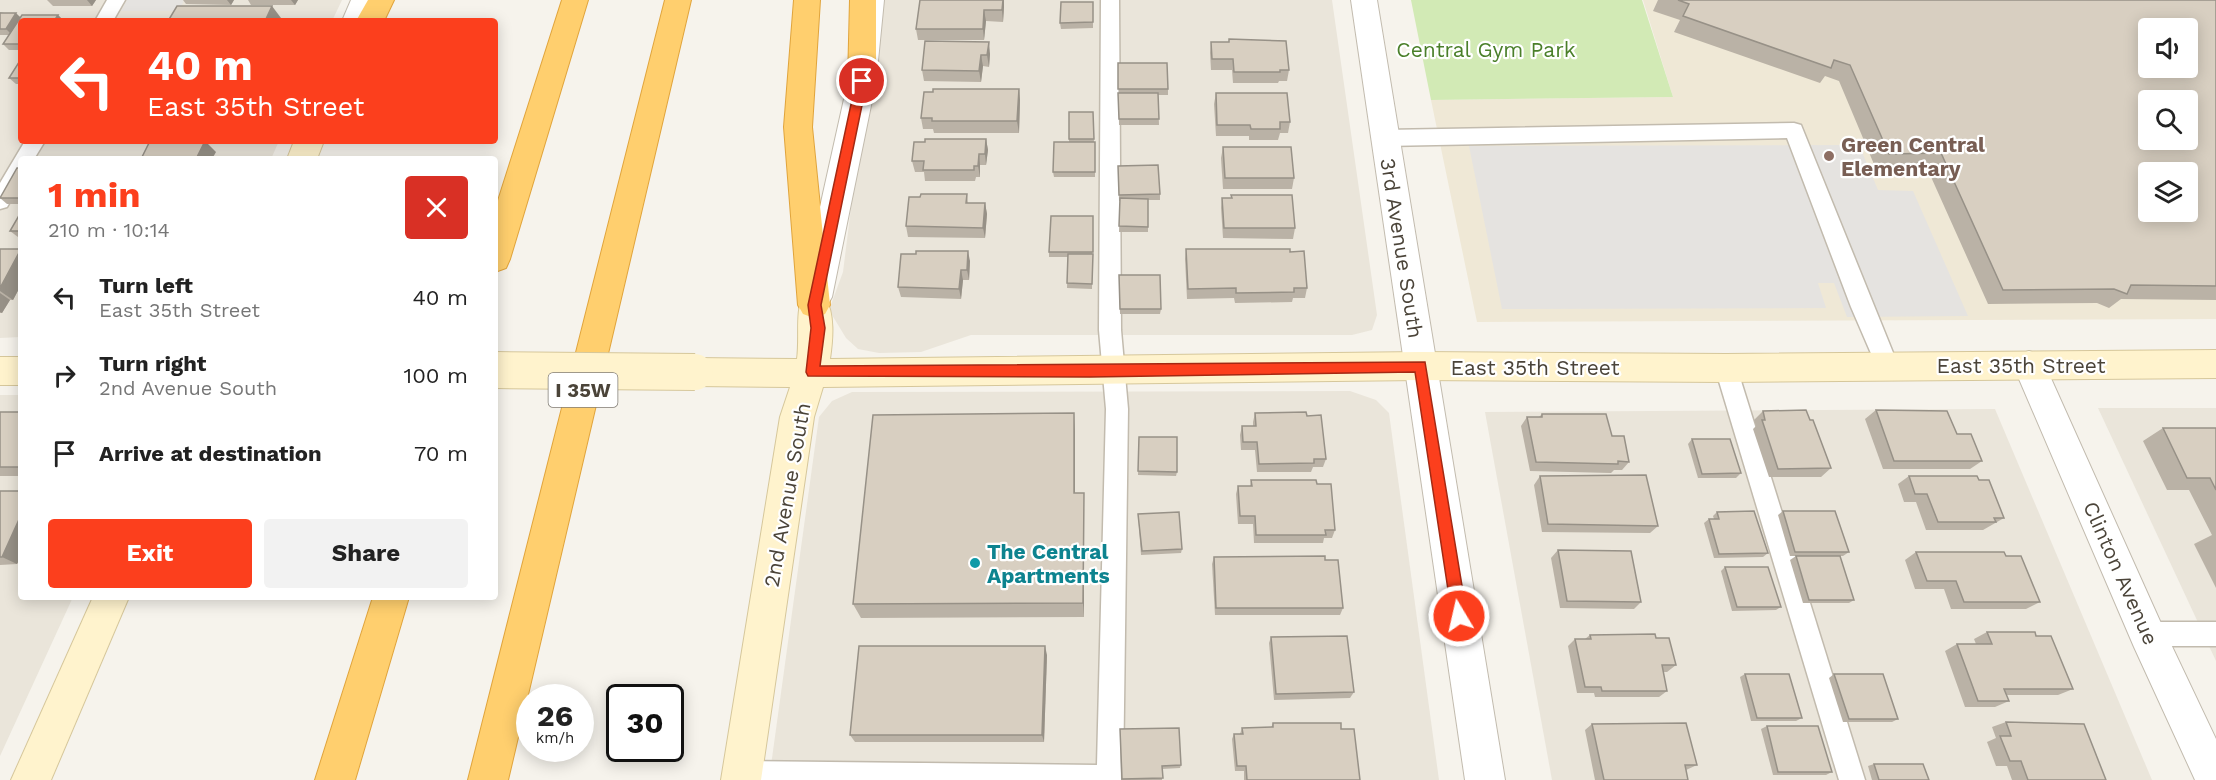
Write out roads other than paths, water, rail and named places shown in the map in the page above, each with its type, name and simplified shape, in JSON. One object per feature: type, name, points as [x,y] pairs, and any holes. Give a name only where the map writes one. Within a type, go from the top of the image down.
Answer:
[{"type":"highway","points":[[372,18],[381,0]]},
{"type":"highway","points":[[498,249],[574,0]]},
{"type":"highway","name":"I 35W","points":[[488,780],[678,0]]},
{"type":"highway","points":[[807,0],[798,127],[814,305]]},
{"type":"highway","points":[[862,81],[863,0]]},
{"type":"highway","points":[[335,780],[390,600]]},
{"type":"street","points":[[357,18],[364,0]]},
{"type":"street","name":"2nd Avenue South","points":[[742,777],[797,417],[812,372],[818,328],[814,305],[862,81],[871,0]]},
{"type":"street","name":"3rd Avenue South","points":[[1364,0],[1485,780]]},
{"type":"street","name":"East 35th Street","points":[[498,370],[1113,371],[1420,366],[1726,368],[2216,364]]},
{"type":"street","name":"Clinton Avenue","points":[[2029,365],[2147,634],[2215,780]]},
{"type":"street","points":[[0,371],[18,371]]},
{"type":"street","points":[[31,780],[110,600]]},
{"type":"lane","points":[[106,18],[116,0]]},
{"type":"lane","points":[[742,777],[1110,779],[1116,409],[1110,330],[1110,0]]},
{"type":"lane","points":[[1385,138],[1794,130],[1816,181],[1868,324],[1887,365]]},
{"type":"lane","points":[[0,201],[18,170]]},
{"type":"lane","points":[[1726,368],[1852,780]]},
{"type":"lane","points":[[2147,634],[2216,634]]},
{"type":"place","name":"Green Central Elementary","points":[[1829,156]]},
{"type":"place","name":"The Central Apartments","points":[[975,563]]},
{"type":"park label","name":"Central Gym Park","points":[[1486,49]]}]
